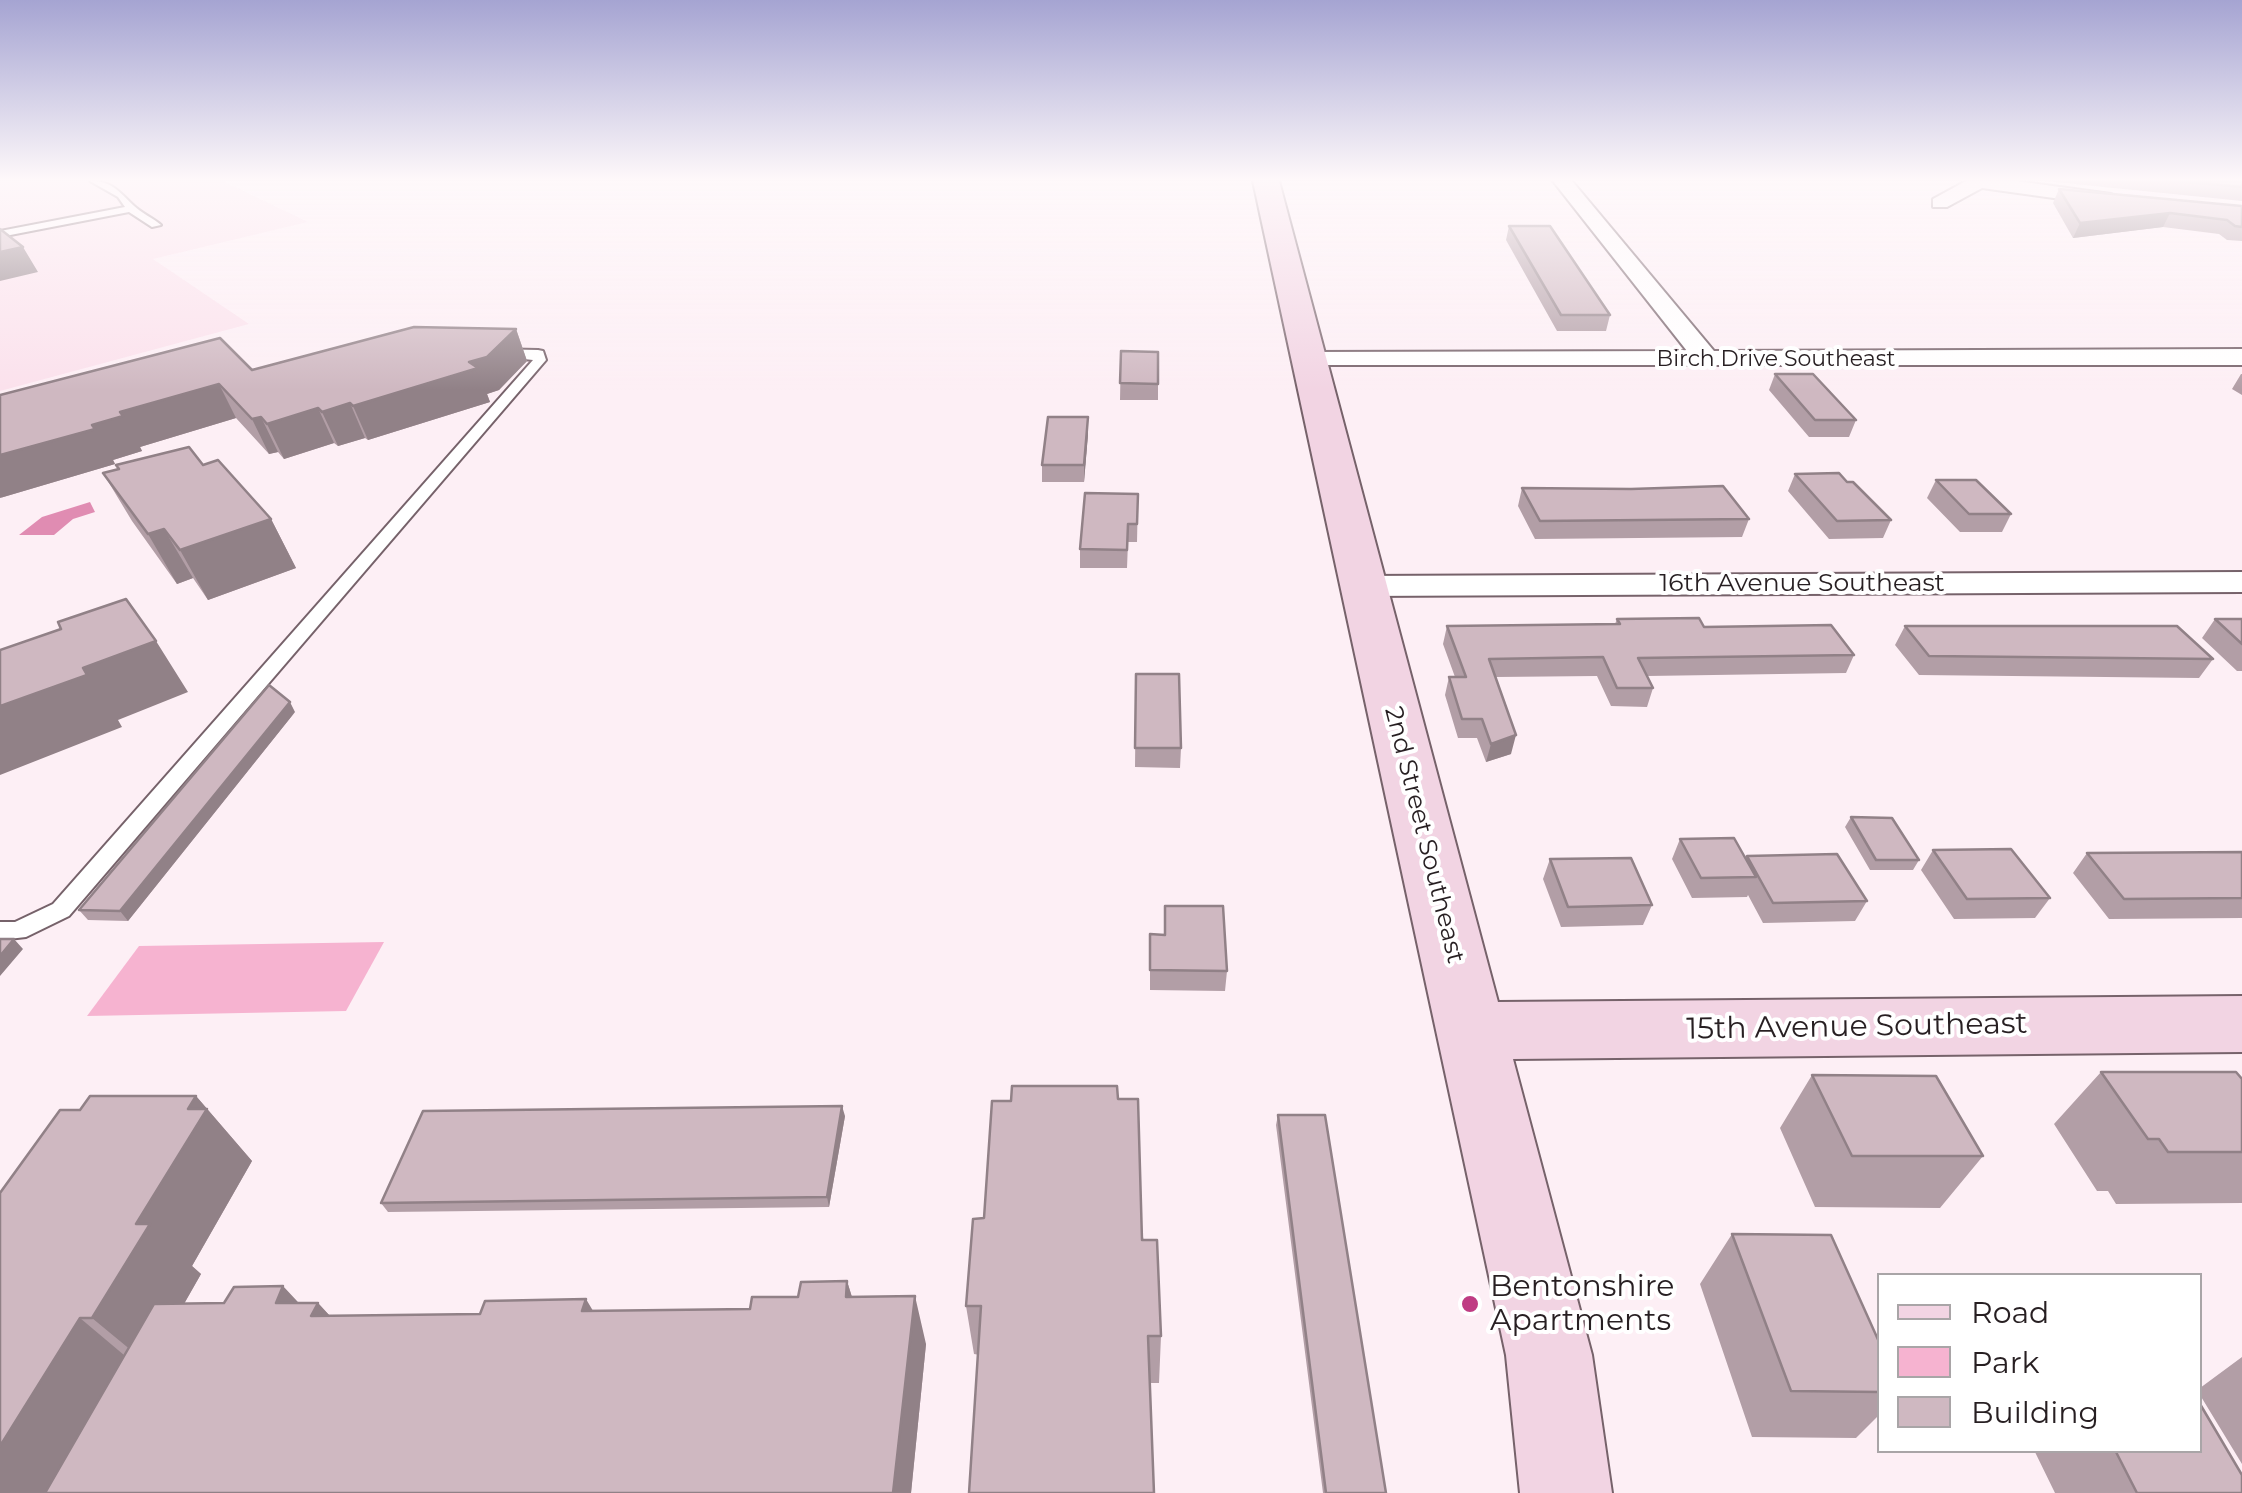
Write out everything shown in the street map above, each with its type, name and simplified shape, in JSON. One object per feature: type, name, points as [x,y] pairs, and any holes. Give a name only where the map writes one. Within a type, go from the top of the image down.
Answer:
[{"type":"street","name":"2nd Street Southeast","points":[[1284,251],[1549,1356],[1566,1493]]},
{"type":"street","points":[[1619,251],[1708,360]]},
{"type":"street","name":"Birch Drive Southeast","points":[[1311,360],[2242,358]]},
{"type":"street","name":"16th Avenue Southeast","points":[[1362,586],[2242,582]]},
{"type":"street","name":"15th Avenue Southeast","points":[[1472,1030],[2242,1024]]},
{"type":"lane","points":[[0,930],[18,930],[60,910],[540,360],[538,354],[525,352],[475,352]]},
{"type":"shaded area","points":[[0,251],[188,251],[153,259],[249,324],[0,391]]},
{"type":"shaded area","points":[[90,502],[95,512],[73,519],[54,535],[19,535],[42,517]]},
{"type":"green space","points":[[384,942],[346,1011],[87,1016],[139,946]]},
{"type":"building","points":[[1523,251],[1567,251],[1610,315],[1561,315]]},
{"type":"building","points":[[414,327],[516,329],[487,357],[469,362],[478,368],[353,406],[350,403],[322,412],[318,408],[267,424],[261,417],[252,419],[219,384],[120,412],[123,416],[92,425],[95,429],[0,455],[0,395],[220,338],[252,370]]},
{"type":"building","points":[[1121,351],[1158,352],[1158,384],[1120,383]]},
{"type":"building","points":[[1775,374],[1813,374],[1856,420],[1815,420]]},
{"type":"building","points":[[1048,417],[1088,417],[1084,465],[1042,465]]},
{"type":"building","points":[[189,447],[203,465],[218,460],[271,519],[180,550],[164,529],[148,534],[103,473],[119,469],[116,465]]},
{"type":"building","points":[[1839,473],[1891,520],[1837,521],[1795,474]]},
{"type":"building","points":[[1936,480],[1976,480],[2011,514],[1969,514]]},
{"type":"building","points":[[1723,486],[1749,519],[1540,521],[1522,488],[1631,489]]},
{"type":"building","points":[[1085,493],[1138,494],[1137,524],[1128,524],[1127,550],[1080,549]]},
{"type":"building","points":[[126,599],[156,641],[83,668],[87,675],[0,706],[0,650],[61,629],[58,622]]},
{"type":"building","points":[[1699,618],[1704,627],[1831,625],[1854,655],[1638,658],[1653,688],[1617,688],[1603,657],[1489,659],[1516,735],[1491,744],[1482,719],[1462,719],[1449,677],[1466,677],[1447,626],[1620,624],[1617,619]]},
{"type":"building","points":[[2215,619],[2242,619],[2242,644]]},
{"type":"building","points":[[1905,626],[2177,626],[2213,659],[1929,656]]},
{"type":"building","points":[[1136,674],[1179,674],[1181,748],[1135,748]]},
{"type":"building","points":[[269,685],[290,702],[120,911],[79,910]]},
{"type":"building","points":[[1851,817],[1892,818],[1919,860],[1876,860]]},
{"type":"building","points":[[1734,838],[1756,877],[1701,878],[1680,839]]},
{"type":"building","points":[[2011,849],[2050,898],[1967,899],[1933,850]]},
{"type":"building","points":[[2242,852],[2242,898],[2124,899],[2087,853]]},
{"type":"building","points":[[1837,854],[1867,901],[1773,903],[1747,856]]},
{"type":"building","points":[[1631,858],[1652,905],[1568,907],[1550,859]]},
{"type":"building","points":[[1165,906],[1223,906],[1227,971],[1150,970],[1150,934],[1165,935]]},
{"type":"building","points":[[0,939],[14,939],[0,956]]},
{"type":"building","points":[[2101,1072],[2236,1072],[2242,1079],[2242,1152],[2168,1152],[2159,1139],[2148,1139]]},
{"type":"building","points":[[1812,1075],[1936,1076],[1983,1156],[1852,1156]]},
{"type":"building","points":[[1012,1086],[1117,1086],[1118,1099],[1138,1099],[1142,1240],[1157,1240],[1161,1336],[1148,1336],[1154,1493],[969,1493],[981,1306],[966,1306],[973,1219],[984,1218],[992,1101],[1011,1101]]},
{"type":"building","points":[[90,1096],[196,1096],[188,1109],[207,1109],[136,1224],[150,1224],[92,1318],[80,1318],[0,1446],[0,1193],[60,1110],[80,1110]]},
{"type":"building","points":[[842,1106],[827,1197],[381,1203],[423,1111]]},
{"type":"building","points":[[1278,1115],[1325,1115],[1386,1493],[1326,1493]]},
{"type":"building","points":[[1732,1234],[1831,1235],[1877,1337],[1877,1392],[1791,1391]]},
{"type":"building","points":[[847,1281],[846,1297],[915,1296],[893,1493],[45,1493],[154,1304],[224,1303],[234,1287],[283,1286],[276,1303],[318,1303],[311,1316],[480,1314],[485,1301],[586,1299],[582,1311],[750,1309],[752,1297],[798,1297],[801,1282]]},
{"type":"building","points":[[2202,1407],[2242,1475],[2242,1493],[2137,1493],[2117,1453],[2202,1453]]},
{"type":"place","name":"Bentonshire Apartments","points":[[1470,1304]]}]
